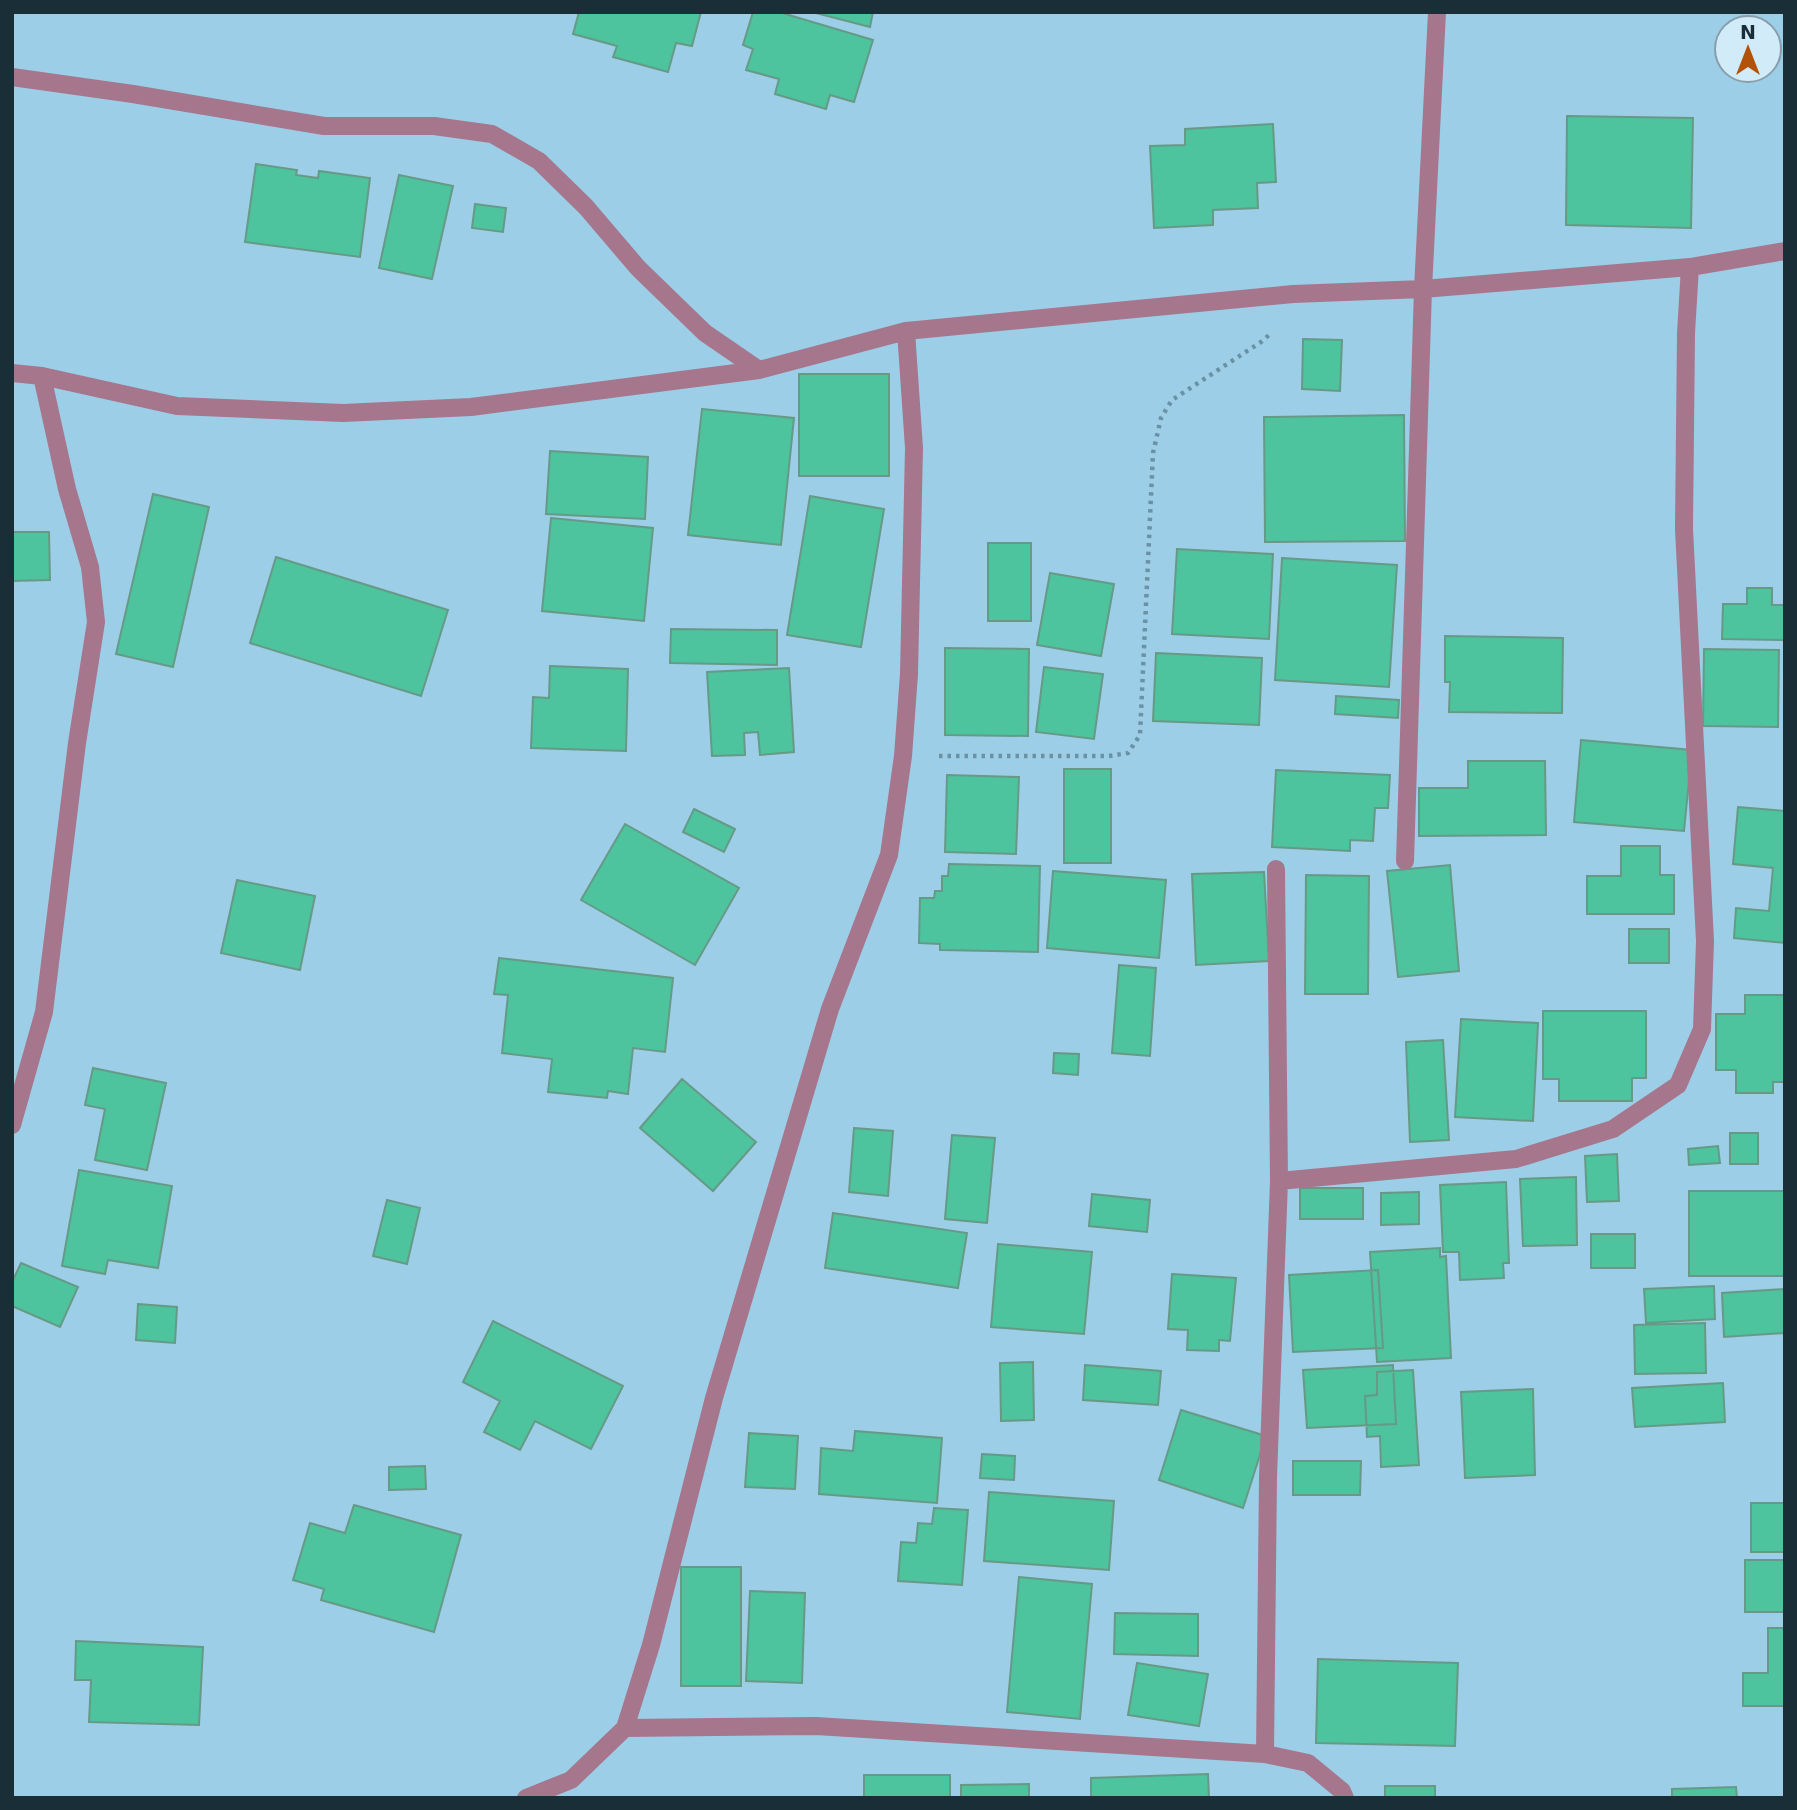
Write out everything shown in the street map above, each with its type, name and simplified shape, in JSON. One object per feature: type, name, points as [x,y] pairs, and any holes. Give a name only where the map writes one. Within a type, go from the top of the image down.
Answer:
[{"type":"street","points":[[1405,861],[1423,289],[1437,12]]},
{"type":"street","points":[[12,77],[324,126],[434,126],[492,134],[539,161],[586,207],[638,268],[705,333],[759,370]]},
{"type":"street","points":[[12,373],[42,376],[177,405],[343,413],[471,407],[759,370],[906,331],[1293,294],[1423,289],[1690,267],[1785,251]]},
{"type":"street","points":[[1279,1181],[1516,1159],[1613,1129],[1678,1086],[1702,1029],[1705,941],[1684,529],[1686,333],[1690,267]]},
{"type":"street","points":[[526,1798],[571,1780],[625,1728],[650,1645],[714,1398],[830,1009],[889,855],[904,755],[909,674],[914,449],[906,331]]},
{"type":"street","points":[[12,1125],[44,1012],[77,743],[96,622],[90,567],[67,489],[42,376]]},
{"type":"street","points":[[1265,1754],[1268,1477],[1279,1181],[1276,869]]},
{"type":"street","points":[[625,1728],[816,1726],[1265,1754],[1308,1763],[1342,1791],[1345,1798]]},
{"type":"path","points":[[904,755],[1109,757],[1128,753],[1140,736],[1153,453],[1161,418],[1172,400],[1261,342],[1282,322],[1293,294]]},
{"type":"building","points":[[579,12],[701,12],[692,46],[676,43],[668,72],[613,57],[617,46],[573,34]]},
{"type":"building","points":[[753,12],[779,12],[873,40],[854,102],[830,95],[826,109],[775,94],[779,79],[746,70],[753,49],[743,45]]},
{"type":"building","points":[[812,12],[873,12],[870,27]]},
{"type":"building","points":[[1567,116],[1693,118],[1691,228],[1566,225]]},
{"type":"building","points":[[1273,124],[1276,182],[1257,183],[1258,208],[1213,210],[1213,225],[1154,228],[1150,146],[1185,145],[1185,129]]},
{"type":"building","points":[[256,164],[297,170],[296,175],[318,178],[319,171],[370,178],[360,257],[245,242]]},
{"type":"building","points":[[399,175],[453,186],[432,279],[379,268]]},
{"type":"building","points":[[475,204],[506,208],[503,232],[472,228]]},
{"type":"building","points":[[1303,339],[1342,340],[1340,391],[1302,389]]},
{"type":"building","points":[[799,374],[889,374],[889,476],[799,476]]},
{"type":"building","points":[[702,409],[794,418],[781,545],[688,535]]},
{"type":"building","points":[[1404,415],[1405,541],[1265,542],[1264,417]]},
{"type":"building","points":[[550,451],[648,457],[645,519],[546,514]]},
{"type":"building","points":[[153,494],[209,507],[173,667],[116,654]]},
{"type":"building","points":[[810,496],[884,509],[861,647],[787,635]]},
{"type":"building","points":[[551,518],[653,528],[644,621],[542,611]]},
{"type":"building","points":[[12,532],[49,532],[50,580],[12,581]]},
{"type":"building","points":[[988,543],[1031,543],[1031,621],[988,621]]},
{"type":"building","points":[[1177,549],[1273,554],[1269,639],[1172,634]]},
{"type":"building","points":[[276,557],[448,610],[421,696],[250,643]]},
{"type":"building","points":[[1282,558],[1397,565],[1389,687],[1275,680]]},
{"type":"building","points":[[1050,573],[1114,584],[1101,656],[1037,645]]},
{"type":"building","points":[[1747,588],[1772,588],[1772,605],[1785,605],[1785,640],[1722,639],[1723,604],[1747,604]]},
{"type":"building","points":[[671,629],[777,630],[777,665],[670,663]]},
{"type":"building","points":[[1445,636],[1563,638],[1562,713],[1449,712],[1450,682],[1445,682]]},
{"type":"building","points":[[945,648],[1029,649],[1028,736],[945,735]]},
{"type":"building","points":[[1704,649],[1779,650],[1778,727],[1703,726]]},
{"type":"building","points":[[1156,653],[1262,658],[1259,725],[1153,721]]},
{"type":"building","points":[[550,666],[628,669],[626,751],[531,748],[533,697],[549,698]]},
{"type":"building","points":[[1044,667],[1103,674],[1094,739],[1036,732]]},
{"type":"building","points":[[789,668],[794,752],[760,755],[758,732],[744,733],[745,755],[712,756],[707,672]]},
{"type":"building","points":[[1336,696],[1399,700],[1398,718],[1335,714]]},
{"type":"building","points":[[1581,740],[1692,750],[1684,831],[1574,822]]},
{"type":"building","points":[[1468,761],[1545,761],[1546,835],[1419,836],[1419,788],[1468,788]]},
{"type":"building","points":[[1064,769],[1111,769],[1111,863],[1064,863]]},
{"type":"building","points":[[1276,770],[1390,775],[1388,808],[1375,808],[1373,841],[1350,840],[1350,851],[1272,847]]},
{"type":"building","points":[[947,775],[1019,777],[1016,854],[945,852]]},
{"type":"building","points":[[1738,807],[1785,811],[1785,943],[1734,938],[1736,908],[1769,911],[1773,868],[1733,864]]},
{"type":"building","points":[[694,809],[735,829],[724,852],[683,832]]},
{"type":"building","points":[[625,824],[739,888],[695,965],[581,900]]},
{"type":"building","points":[[1621,846],[1660,846],[1660,875],[1674,875],[1674,914],[1587,914],[1587,876],[1621,876]]},
{"type":"building","points":[[949,864],[1040,866],[1038,952],[940,950],[940,944],[919,943],[920,898],[934,898],[935,891],[942,891],[942,876],[948,876]]},
{"type":"building","points":[[1450,865],[1459,971],[1398,977],[1387,871]]},
{"type":"building","points":[[1053,871],[1166,880],[1159,958],[1047,948]]},
{"type":"building","points":[[1264,872],[1269,961],[1196,965],[1192,874]]},
{"type":"building","points":[[1306,875],[1369,876],[1368,994],[1305,994]]},
{"type":"building","points":[[237,880],[315,896],[300,970],[221,953]]},
{"type":"building","points":[[1629,929],[1669,929],[1669,963],[1629,963]]},
{"type":"building","points":[[499,958],[673,978],[665,1052],[633,1048],[628,1094],[608,1091],[607,1098],[548,1092],[552,1059],[502,1053],[508,995],[494,994]]},
{"type":"building","points":[[1119,965],[1156,968],[1150,1056],[1112,1053]]},
{"type":"building","points":[[1745,995],[1785,995],[1785,1082],[1773,1082],[1773,1093],[1736,1093],[1736,1070],[1716,1070],[1716,1014],[1745,1014]]},
{"type":"building","points":[[1543,1011],[1646,1011],[1646,1078],[1632,1078],[1632,1101],[1559,1101],[1559,1079],[1543,1079]]},
{"type":"building","points":[[1461,1019],[1538,1023],[1533,1121],[1455,1117]]},
{"type":"building","points":[[1443,1040],[1449,1140],[1410,1142],[1406,1042]]},
{"type":"building","points":[[1054,1053],[1079,1054],[1078,1075],[1053,1073]]},
{"type":"building","points":[[93,1068],[166,1083],[147,1170],[95,1160],[105,1109],[85,1105]]},
{"type":"building","points":[[682,1079],[756,1142],[713,1191],[640,1128]]},
{"type":"building","points":[[854,1128],[893,1131],[888,1196],[849,1192]]},
{"type":"building","points":[[1730,1133],[1758,1133],[1758,1164],[1730,1164]]},
{"type":"building","points":[[952,1135],[995,1138],[987,1223],[945,1219]]},
{"type":"building","points":[[1718,1146],[1720,1163],[1689,1165],[1688,1149]]},
{"type":"building","points":[[1617,1154],[1619,1201],[1587,1202],[1585,1156]]},
{"type":"building","points":[[79,1170],[172,1186],[158,1268],[108,1260],[105,1274],[62,1266]]},
{"type":"building","points":[[1576,1177],[1577,1245],[1523,1246],[1520,1179]]},
{"type":"building","points":[[1506,1182],[1509,1263],[1503,1263],[1504,1278],[1460,1280],[1459,1252],[1443,1252],[1440,1185]]},
{"type":"building","points":[[1300,1188],[1363,1188],[1363,1219],[1300,1219]]},
{"type":"building","points":[[1689,1191],[1785,1191],[1785,1276],[1689,1276]]},
{"type":"building","points":[[1419,1192],[1419,1224],[1381,1225],[1381,1193]]},
{"type":"building","points":[[1092,1194],[1150,1200],[1147,1232],[1089,1226]]},
{"type":"building","points":[[387,1200],[420,1208],[407,1264],[373,1256]]},
{"type":"building","points":[[833,1213],[967,1233],[958,1288],[825,1268]]},
{"type":"building","points":[[1591,1234],[1635,1234],[1635,1268],[1591,1268]]},
{"type":"building","points":[[998,1244],[1092,1252],[1084,1334],[991,1327]]},
{"type":"building","points":[[1440,1248],[1440,1257],[1446,1256],[1451,1358],[1377,1362],[1370,1252]]},
{"type":"building","points":[[21,1263],[78,1287],[60,1327],[12,1306],[12,1282]]},
{"type":"building","points":[[1378,1270],[1383,1348],[1293,1352],[1289,1275]]},
{"type":"building","points":[[1172,1274],[1236,1278],[1230,1341],[1219,1340],[1219,1351],[1187,1350],[1188,1330],[1168,1329]]},
{"type":"building","points":[[1714,1286],[1715,1319],[1646,1323],[1644,1289]]},
{"type":"building","points":[[1784,1289],[1785,1333],[1724,1337],[1722,1293]]},
{"type":"building","points":[[138,1304],[177,1307],[175,1343],[136,1340]]},
{"type":"building","points":[[493,1321],[623,1386],[591,1449],[535,1421],[520,1450],[484,1432],[500,1401],[463,1382]]},
{"type":"building","points":[[1705,1323],[1706,1373],[1635,1374],[1634,1325]]},
{"type":"building","points":[[1033,1362],[1034,1420],[1001,1421],[1000,1363]]},
{"type":"building","points":[[1085,1365],[1161,1371],[1158,1405],[1083,1400]]},
{"type":"building","points":[[1393,1365],[1396,1424],[1307,1428],[1303,1370]]},
{"type":"building","points":[[1413,1370],[1419,1465],[1381,1467],[1380,1436],[1367,1437],[1365,1396],[1377,1395],[1377,1372]]},
{"type":"building","points":[[1723,1383],[1725,1422],[1635,1427],[1632,1388]]},
{"type":"building","points":[[1533,1389],[1535,1475],[1465,1478],[1461,1392]]},
{"type":"building","points":[[1181,1410],[1266,1436],[1243,1508],[1159,1480]]},
{"type":"building","points":[[855,1431],[942,1438],[937,1503],[819,1494],[821,1448],[853,1451]]},
{"type":"building","points":[[749,1433],[798,1436],[795,1489],[745,1487]]},
{"type":"building","points":[[982,1454],[1015,1456],[1014,1480],[980,1478]]},
{"type":"building","points":[[1293,1461],[1361,1461],[1360,1495],[1293,1495]]},
{"type":"building","points":[[425,1466],[426,1489],[389,1490],[389,1467]]},
{"type":"building","points":[[989,1492],[1114,1501],[1109,1570],[984,1561]]},
{"type":"building","points":[[1751,1503],[1785,1503],[1785,1552],[1751,1552]]},
{"type":"building","points":[[354,1505],[461,1535],[434,1632],[321,1600],[324,1589],[293,1580],[310,1523],[345,1533]]},
{"type":"building","points":[[934,1508],[968,1510],[962,1585],[898,1581],[901,1542],[916,1543],[918,1523],[932,1524]]},
{"type":"building","points":[[1745,1560],[1785,1560],[1785,1612],[1745,1612]]},
{"type":"building","points":[[681,1567],[741,1567],[741,1686],[681,1686]]},
{"type":"building","points":[[1019,1577],[1092,1584],[1080,1719],[1007,1712]]},
{"type":"building","points":[[750,1591],[805,1593],[802,1683],[746,1681]]},
{"type":"building","points":[[1115,1613],[1198,1614],[1198,1656],[1114,1654]]},
{"type":"building","points":[[1768,1628],[1785,1628],[1785,1706],[1743,1706],[1743,1673],[1768,1673]]},
{"type":"building","points":[[76,1641],[203,1647],[199,1725],[89,1722],[91,1680],[75,1680]]},
{"type":"building","points":[[1318,1659],[1458,1663],[1455,1746],[1316,1743]]},
{"type":"building","points":[[1137,1663],[1208,1674],[1199,1726],[1128,1715]]},
{"type":"building","points":[[1208,1774],[1209,1798],[1091,1798],[1091,1778]]},
{"type":"building","points":[[864,1775],[950,1775],[950,1798],[864,1798]]},
{"type":"building","points":[[1029,1784],[1029,1798],[961,1798],[961,1785]]},
{"type":"building","points":[[1385,1786],[1435,1786],[1435,1798],[1385,1798]]},
{"type":"building","points":[[1736,1787],[1737,1798],[1672,1798],[1672,1789]]}]
